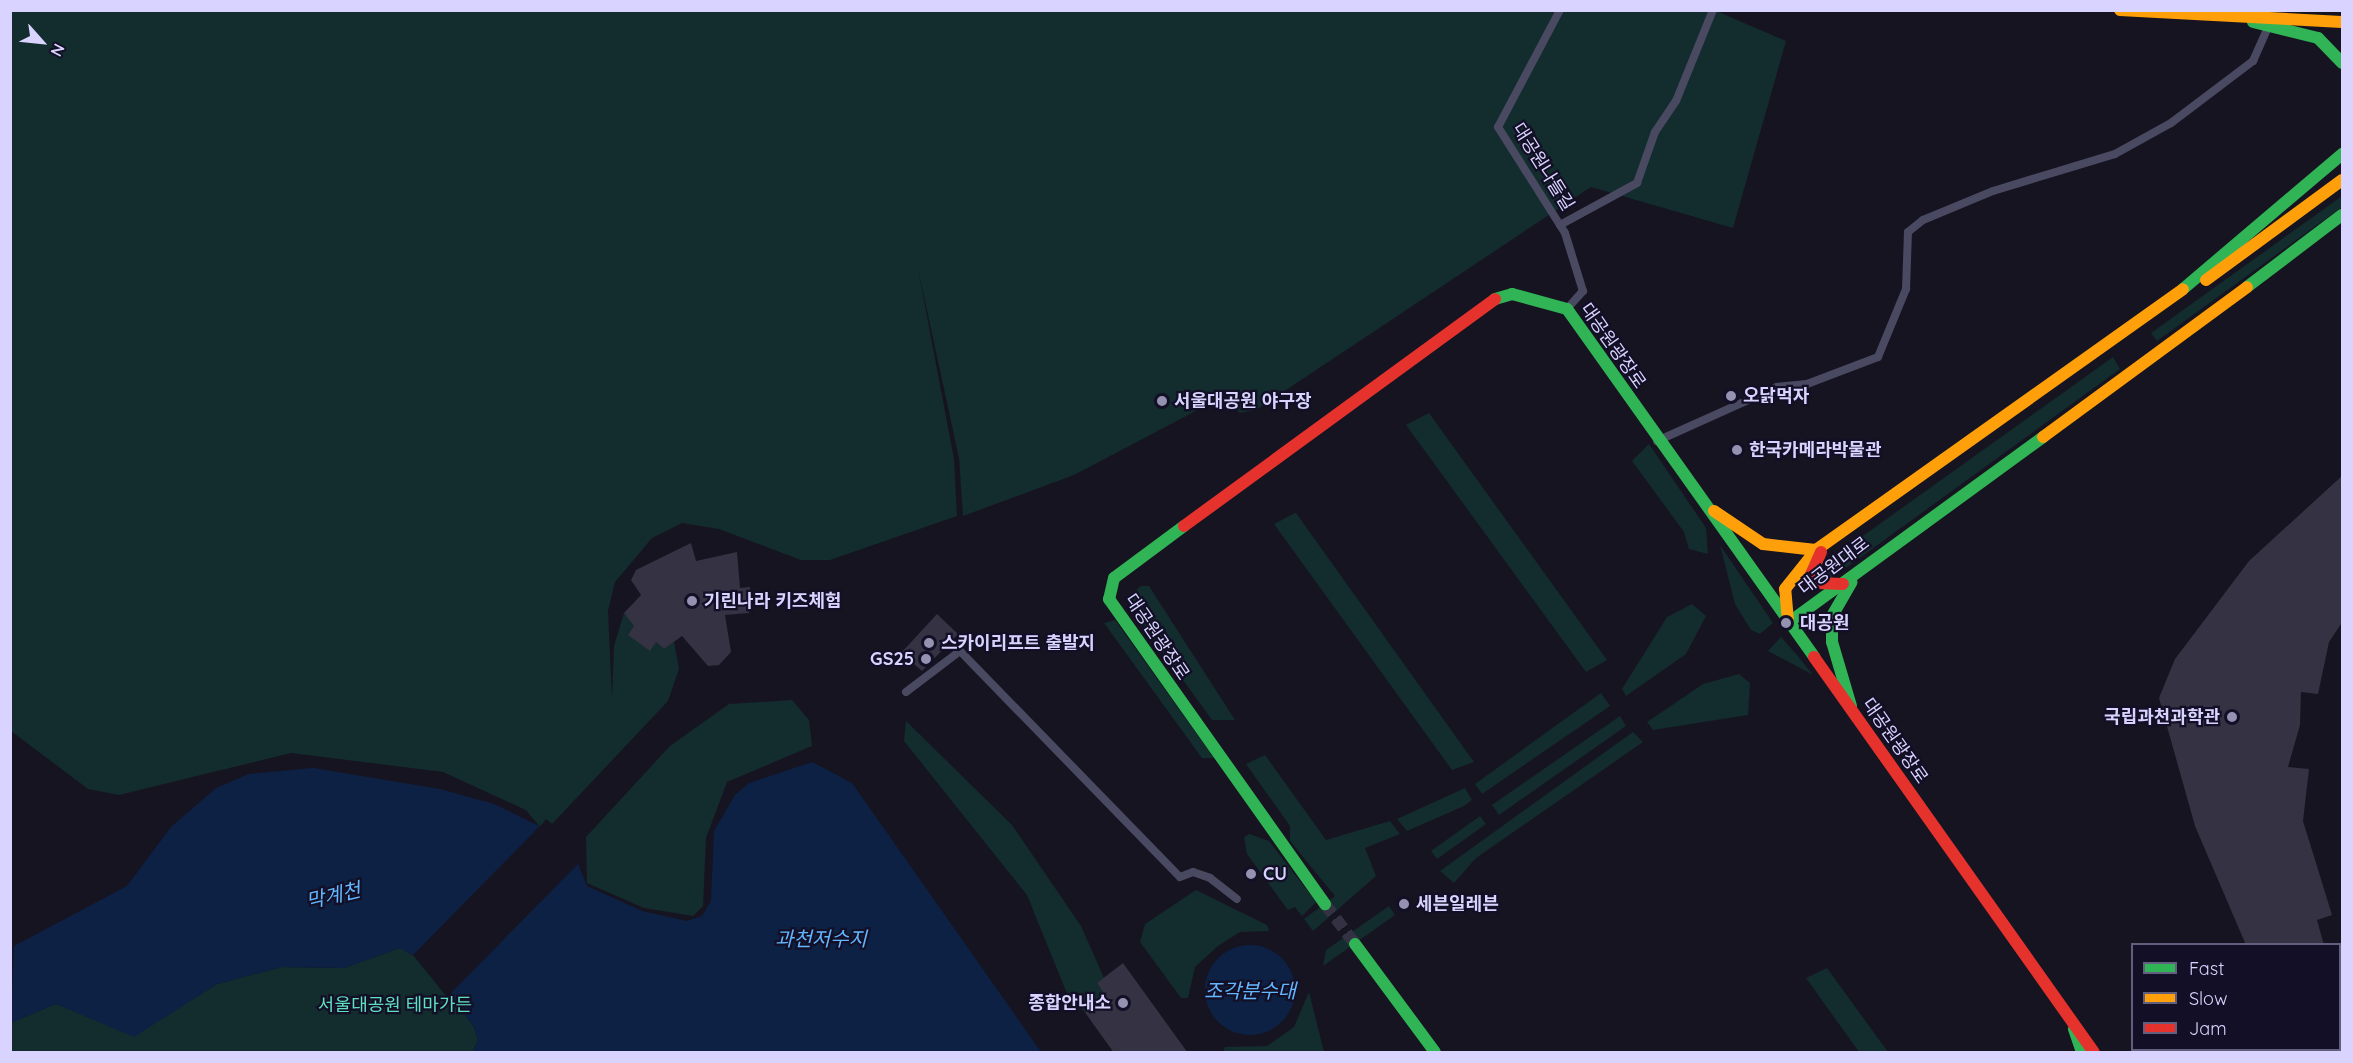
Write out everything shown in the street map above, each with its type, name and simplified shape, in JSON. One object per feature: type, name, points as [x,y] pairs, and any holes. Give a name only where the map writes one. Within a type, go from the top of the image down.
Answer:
[{"type":"main road","points":[[2120,10],[2343,22]]},
{"type":"main road","points":[[2239,17],[2268,28],[2318,39],[2343,63]]},
{"type":"main road","points":[[2183,289],[2343,154]]},
{"type":"main road","points":[[2183,289],[2205,281],[2343,180]]},
{"type":"main road","name":"대공원대로","points":[[1788,623],[2343,215]]},
{"type":"main road","name":"대공원대로","points":[[1788,623],[1785,589],[1816,550],[2183,289]]},
{"type":"main road","name":"대공원광장로","points":[[1325,904],[1109,599],[1114,578],[1489,301],[1512,294],[1567,309],[1657,441],[2094,1053]]},
{"type":"main road","points":[[1697,496],[1740,533],[1763,544],[1816,550]]},
{"type":"main road","points":[[1832,537],[1810,576],[1816,583],[1842,584]]},
{"type":"main road","points":[[1853,713],[1832,642],[1832,616],[1872,560]]},
{"type":"main road","points":[[1354,944],[1435,1053]]},
{"type":"main road","points":[[2074,1025],[2082,1053]]},
{"type":"street","name":"대공원나들길","points":[[1560,10],[1498,127],[1560,225],[1583,291],[1567,309]]},
{"type":"street","points":[[1560,225],[1637,183],[1651,139],[1676,101],[1713,10]]},
{"type":"street","points":[[1657,441],[1777,387],[1807,384],[1878,357],[1906,289],[1908,232],[1923,220],[1993,191],[2115,154],[2171,123],[2253,61],[2268,28]]},
{"type":"street","points":[[906,692],[960,651],[1180,877],[1193,872],[1210,878],[1237,899]]},
{"type":"green space","points":[[1714,10],[1786,41],[1733,228],[1591,187],[1256,410],[1239,413],[1228,394],[1074,475],[963,516],[959,458],[918,269],[954,459],[957,516],[830,560],[801,560],[719,529],[682,523],[652,538],[615,582],[608,611],[612,698],[614,646],[624,613],[664,649],[674,641],[679,669],[668,701],[552,824],[546,819],[540,827],[526,810],[443,772],[291,753],[119,795],[88,789],[11,731],[11,11]]},
{"type":"green space","points":[[2342,196],[2342,207],[2157,341],[2151,333]]},
{"type":"green space","points":[[2113,357],[2120,369],[1832,578],[1824,577],[1825,563]]},
{"type":"green space","points":[[1429,413],[1607,660],[1586,672],[1406,425]]},
{"type":"green space","points":[[1649,444],[1706,528],[1708,554],[1689,549],[1684,532],[1632,461]]},
{"type":"green space","points":[[1296,513],[1474,762],[1452,770],[1274,524]]},
{"type":"green space","points":[[1720,545],[1773,623],[1760,634],[1751,630],[1735,604]]},
{"type":"green space","points":[[1141,586],[1149,586],[1235,720],[1212,720],[1138,618],[1131,594]]},
{"type":"green space","points":[[1692,604],[1706,616],[1686,654],[1626,696],[1622,689],[1667,617]]},
{"type":"green space","points":[[1115,620],[1214,758],[1202,758],[1104,623]]},
{"type":"green space","points":[[1781,637],[1797,655],[1813,675],[1768,651]]},
{"type":"green space","points":[[1739,674],[1750,683],[1748,715],[1653,730],[1647,722],[1703,684]]},
{"type":"green space","points":[[1601,693],[1610,706],[1482,794],[1475,784]]},
{"type":"green space","points":[[792,700],[809,720],[812,746],[727,782],[706,838],[703,906],[693,916],[644,908],[587,883],[586,837],[670,746],[729,704]]},
{"type":"green space","points":[[1620,716],[1626,726],[1499,815],[1492,805]]},
{"type":"green space","points":[[906,721],[1012,825],[1081,926],[1104,978],[1097,983],[1105,995],[1084,1011],[1070,1001],[1027,895],[904,741]]},
{"type":"green space","points":[[1633,732],[1643,742],[1476,858],[1454,883],[1440,871]]},
{"type":"green space","points":[[1265,755],[1326,840],[1390,821],[1400,834],[1365,848],[1376,876],[1313,931],[1304,919],[1335,896],[1290,841],[1290,826],[1246,764]]},
{"type":"green space","points":[[1465,788],[1472,800],[1464,806],[1407,831],[1397,819]]},
{"type":"green space","points":[[1480,816],[1486,824],[1437,859],[1431,851]]},
{"type":"green space","points":[[1249,834],[1269,841],[1316,902],[1302,916],[1295,907],[1288,910],[1247,854],[1244,837]]},
{"type":"green space","points":[[1196,890],[1267,925],[1269,931],[1240,932],[1218,946],[1195,967],[1188,998],[1181,998],[1140,942],[1145,924]]},
{"type":"green space","points":[[1389,906],[1395,915],[1323,966],[1326,950]]},
{"type":"green space","name":"서울대공원 테마가든","points":[[400,948],[429,965],[474,1027],[478,1041],[472,1052],[11,1052],[10,1023],[56,1004],[134,1036],[217,984],[282,967],[344,968]]},
{"type":"green space","points":[[1827,968],[1888,1052],[1859,1052],[1806,978]]},
{"type":"green space","points":[[1309,992],[1324,1052],[1223,1052],[1225,1047],[1267,1046],[1294,1027]]},
{"type":"water","name":"과천저수지","points":[[812,762],[852,783],[1041,1052],[472,1052],[478,1041],[474,1027],[429,965],[400,948],[344,968],[282,967],[217,984],[134,1037],[56,1004],[11,1023],[14,946],[127,886],[171,827],[216,788],[249,774],[313,768],[440,789],[494,804],[543,828],[578,864],[587,886],[642,911],[687,921],[702,916],[711,901],[714,831],[735,795],[749,783]]},
{"type":"water","name":"조각분수대","points":[[1250,945],[1267,948],[1282,958],[1292,973],[1295,990],[1292,1007],[1282,1022],[1267,1032],[1250,1035],[1233,1032],[1218,1022],[1208,1007],[1205,990],[1208,973],[1218,958],[1233,948]]},
{"type":"pier","points":[[542,824],[580,862],[447,997],[413,955]]},
{"type":"building","name":"국립과천과학관","points":[[2343,475],[2343,621],[2329,642],[2318,694],[2301,692],[2300,725],[2288,767],[2309,769],[2303,821],[2332,915],[2317,920],[2323,943],[2245,943],[2195,826],[2159,698],[2175,659],[2249,561]]},
{"type":"building","name":"기린나라 키즈체험","points":[[691,543],[696,561],[737,552],[740,588],[750,587],[749,613],[725,615],[731,652],[719,665],[708,666],[682,636],[664,649],[656,642],[650,651],[628,635],[634,626],[624,613],[641,595],[631,580],[636,570]]},
{"type":"building","name":"스카이리프트 출발지","points":[[937,614],[958,634],[922,671],[901,653]]},
{"type":"building","name":"종합안내소","points":[[1123,963],[1188,1053],[1114,1053],[1084,1011],[1105,995],[1097,983]]},
{"type":"tunnel","points":[[1325,904],[1355,944]]},
{"type":"traffic: fast","points":[[2253,22],[2318,38],[2342,63]]},
{"type":"traffic: fast","points":[[2183,289],[2342,154]]},
{"type":"traffic: fast","points":[[2247,287],[2342,215]]},
{"type":"traffic: fast","points":[[1495,299],[1512,294],[1567,309],[1814,657]]},
{"type":"traffic: fast","points":[[1788,623],[2043,437]]},
{"type":"traffic: fast","points":[[1184,526],[1114,578],[1109,599],[1325,904]]},
{"type":"traffic: fast","points":[[1851,706],[1832,642],[1832,616],[1852,582]]},
{"type":"traffic: fast","points":[[1355,944],[1435,1052]]},
{"type":"traffic: fast","points":[[2074,1029],[2082,1052]]},
{"type":"traffic: slow","points":[[2120,10],[2342,22]]},
{"type":"traffic: slow","points":[[2206,280],[2342,180]]},
{"type":"traffic: slow","points":[[2043,437],[2247,287]]},
{"type":"traffic: slow","points":[[1788,621],[1785,589],[1816,550],[2183,289]]},
{"type":"traffic: slow","points":[[1714,511],[1763,544],[1816,550]]},
{"type":"traffic: jam","points":[[1184,526],[1495,299]]},
{"type":"traffic: jam","points":[[1821,552],[1810,577],[1817,583],[1843,584]]},
{"type":"traffic: jam","points":[[1814,657],[2094,1052]]},
{"type":"place","name":"오닭먹자","points":[[1731,396]]},
{"type":"place","name":"서울대공원 야구장","points":[[1162,401]]},
{"type":"place","name":"한국카메라박물관","points":[[1737,450]]},
{"type":"place","name":"기린나라 키즈체험","points":[[692,601]]},
{"type":"place","name":"대공원","points":[[1786,623]]},
{"type":"place","name":"스카이리프트 출발지","points":[[929,643]]},
{"type":"place","name":"GS25","points":[[926,659]]},
{"type":"place","name":"국립과천과학관","points":[[2232,717]]},
{"type":"place","name":"CU","points":[[1251,874]]},
{"type":"place","name":"세븐일레븐","points":[[1404,904]]},
{"type":"place","name":"종합안내소","points":[[1123,1003]]},
{"type":"water label","name":"막계천","points":[[333,895]]}]
